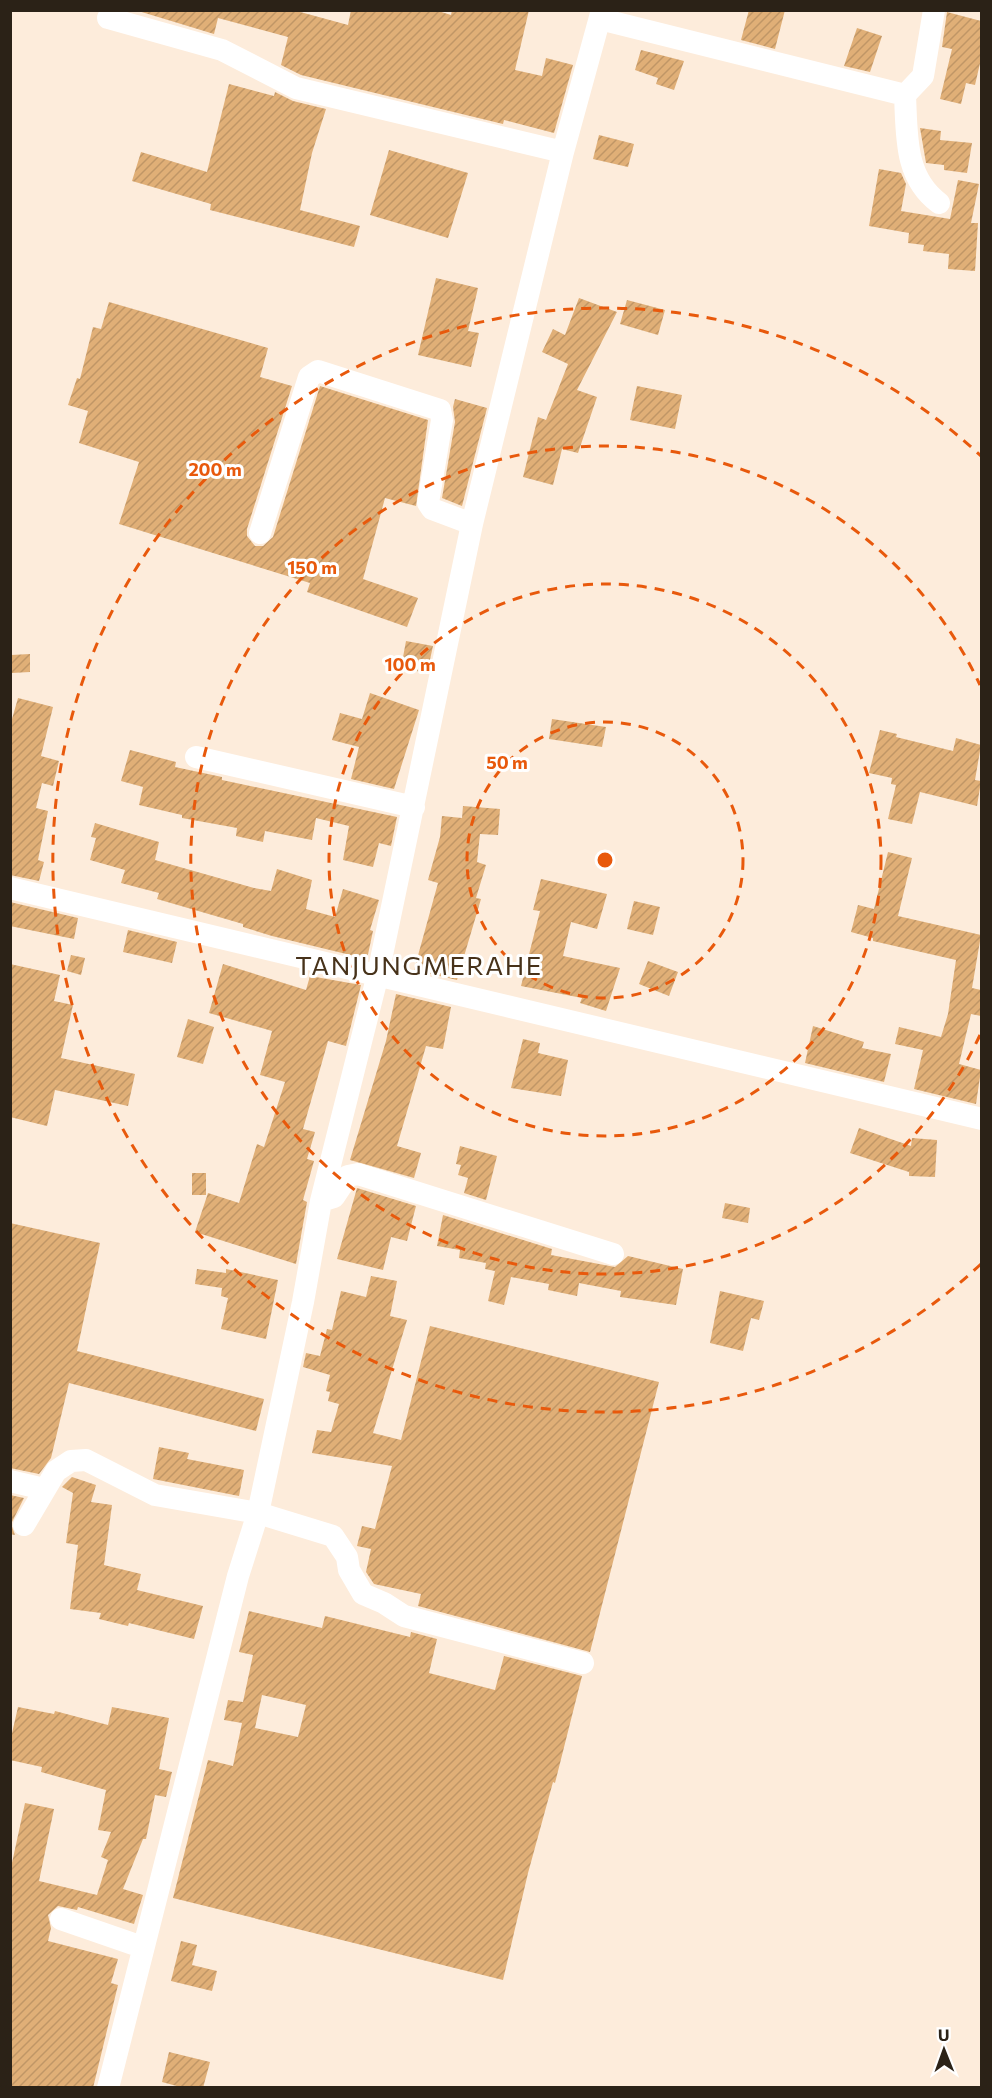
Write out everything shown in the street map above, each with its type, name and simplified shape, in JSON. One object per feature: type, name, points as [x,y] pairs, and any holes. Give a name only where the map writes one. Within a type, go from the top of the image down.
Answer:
[{"type":"street","points":[[934,10],[922,76],[905,95],[907,142],[914,172],[927,194],[939,203]]},
{"type":"street","points":[[108,2088],[238,1576],[258,1513],[303,1302],[321,1201],[378,974],[472,524],[563,152],[601,15],[905,95]]},
{"type":"street","points":[[108,18],[222,50],[296,88],[563,152]]},
{"type":"street","points":[[260,533],[309,377],[318,371],[440,410],[442,420],[429,503],[432,509],[472,524]]},
{"type":"street","points":[[196,757],[414,807]]},
{"type":"street","points":[[10,888],[981,1119]]},
{"type":"street","points":[[321,1201],[334,1197],[348,1176],[358,1174],[613,1254]]},
{"type":"street","points":[[24,1525],[44,1489],[64,1464],[86,1460],[155,1495],[258,1513],[333,1536],[347,1557],[349,1570],[363,1594],[384,1603],[404,1616],[583,1663]]},
{"type":"street","points":[[10,1480],[44,1489]]},
{"type":"street","points":[[61,1919],[142,1947]]},
{"type":"building","points":[[135,10],[293,10],[348,25],[351,10],[435,10],[451,15],[452,10],[529,10],[515,70],[542,76],[546,58],[573,65],[554,133],[504,120],[503,124],[301,75],[281,65],[288,37],[218,18],[214,34]]},
{"type":"building","points":[[749,10],[785,10],[775,49],[741,40]]},
{"type":"building","points":[[947,12],[981,21],[981,59],[975,85],[966,83],[961,104],[940,99],[952,49],[942,47]]},
{"type":"building","points":[[857,28],[882,36],[870,72],[844,66]]},
{"type":"building","points":[[641,50],[684,61],[674,90],[656,84],[658,78],[635,70]]},
{"type":"building","points":[[229,84],[274,96],[275,92],[293,101],[326,109],[312,153],[300,210],[360,226],[354,247],[210,210],[211,204],[132,181],[141,152],[207,172]]},
{"type":"building","points":[[920,128],[941,131],[940,140],[972,143],[967,173],[944,170],[944,165],[926,163]]},
{"type":"building","points":[[599,135],[634,144],[628,167],[593,159]]},
{"type":"building","points":[[389,150],[468,173],[448,238],[370,215]]},
{"type":"building","points":[[879,169],[901,173],[906,184],[901,211],[950,219],[958,180],[979,184],[971,223],[978,223],[975,271],[948,269],[949,254],[923,251],[924,245],[908,243],[909,233],[869,226]]},
{"type":"building","points":[[436,278],[478,288],[468,331],[479,333],[471,367],[418,355]]},
{"type":"building","points":[[579,298],[617,312],[577,390],[597,397],[578,453],[562,449],[553,485],[523,477],[538,417],[546,420],[568,364],[542,352],[553,329],[565,335]]},
{"type":"building","points":[[627,300],[665,310],[658,335],[620,324]]},
{"type":"building","points":[[109,302],[268,348],[260,377],[292,386],[247,529],[247,536],[255,546],[263,546],[273,537],[320,386],[428,420],[416,506],[385,498],[363,579],[418,598],[407,627],[307,592],[310,583],[119,524],[139,462],[79,443],[88,411],[68,405],[77,378],[80,379],[93,327],[101,329]]},
{"type":"building","points":[[637,386],[682,395],[675,429],[630,420]]},
{"type":"building","points":[[455,399],[487,408],[462,506],[442,498],[455,422],[453,407]]},
{"type":"building","points":[[406,641],[433,646],[427,673],[401,668]]},
{"type":"building","points":[[30,654],[30,672],[12,673],[11,655]]},
{"type":"building","points":[[370,693],[419,710],[394,789],[351,779],[359,747],[332,740],[340,713],[362,719]]},
{"type":"building","points":[[18,698],[53,707],[41,756],[59,761],[53,786],[42,783],[36,808],[48,811],[38,860],[44,862],[39,881],[10,875],[10,726]]},
{"type":"building","points":[[552,719],[606,727],[602,747],[549,739]]},
{"type":"building","points":[[880,730],[897,734],[896,737],[953,751],[956,738],[981,745],[975,780],[981,781],[977,806],[920,792],[912,824],[888,819],[896,785],[891,784],[892,778],[869,773]]},
{"type":"building","points":[[130,750],[176,762],[175,767],[222,777],[222,780],[397,817],[391,846],[379,843],[373,867],[343,860],[349,826],[316,818],[312,840],[265,831],[263,842],[236,836],[237,828],[182,818],[182,815],[139,805],[143,787],[121,781]]},
{"type":"building","points":[[463,806],[500,809],[498,835],[480,834],[477,862],[486,865],[476,898],[481,899],[457,980],[414,970],[438,883],[428,880],[440,837],[442,816],[462,818]]},
{"type":"building","points":[[95,823],[159,842],[155,860],[254,888],[271,891],[277,869],[312,880],[306,909],[335,917],[343,889],[379,900],[370,930],[373,931],[367,959],[272,936],[243,927],[243,924],[157,899],[159,893],[121,883],[125,870],[90,860],[96,838],[91,837]]},
{"type":"building","points":[[888,852],[912,858],[898,916],[981,935],[972,988],[981,990],[981,1016],[971,1014],[959,1064],[981,1070],[976,1104],[914,1089],[923,1050],[895,1044],[899,1027],[941,1037],[948,1014],[956,960],[873,941],[873,938],[851,932],[858,905],[874,909]]},
{"type":"building","points":[[541,879],[607,894],[597,929],[571,922],[563,956],[620,968],[606,1011],[580,1003],[582,998],[521,986],[540,911],[533,910]]},
{"type":"building","points":[[634,901],[660,907],[653,935],[627,929]]},
{"type":"building","points":[[10,902],[78,918],[74,939],[10,926]]},
{"type":"building","points":[[128,930],[177,942],[172,963],[123,952]]},
{"type":"building","points":[[71,955],[85,958],[81,975],[67,971]]},
{"type":"building","points":[[648,961],[678,972],[669,996],[639,984]]},
{"type":"building","points":[[10,964],[60,975],[54,1001],[73,1005],[61,1058],[135,1074],[128,1106],[55,1090],[47,1126],[10,1117]]},
{"type":"building","points":[[223,964],[306,990],[310,976],[361,985],[346,1046],[328,1041],[303,1129],[315,1132],[307,1159],[314,1161],[303,1200],[307,1202],[296,1264],[195,1232],[208,1193],[239,1203],[257,1144],[264,1147],[285,1082],[260,1075],[272,1031],[209,1013]]},
{"type":"building","points":[[396,994],[451,1007],[443,1049],[426,1046],[397,1146],[421,1153],[414,1178],[350,1160],[386,1041]]},
{"type":"building","points":[[188,1019],[214,1027],[203,1064],[177,1057]]},
{"type":"building","points":[[813,1026],[864,1042],[862,1048],[891,1054],[884,1082],[805,1063]]},
{"type":"building","points":[[523,1039],[540,1043],[538,1053],[568,1060],[561,1096],[511,1088]]},
{"type":"building","points":[[859,1128],[911,1146],[912,1138],[937,1140],[935,1177],[909,1176],[909,1172],[850,1153]]},
{"type":"building","points":[[460,1146],[497,1156],[486,1200],[464,1193],[468,1178],[458,1175],[461,1165],[456,1164]]},
{"type":"building","points":[[192,1173],[206,1173],[206,1195],[192,1195]]},
{"type":"building","points":[[357,1188],[416,1206],[407,1241],[391,1237],[383,1270],[337,1259]]},
{"type":"building","points":[[725,1203],[750,1208],[748,1223],[722,1218]]},
{"type":"building","points":[[443,1215],[552,1249],[551,1255],[615,1267],[628,1256],[683,1269],[676,1305],[620,1297],[621,1291],[579,1283],[577,1296],[548,1290],[549,1284],[511,1277],[504,1305],[488,1301],[495,1271],[485,1269],[486,1263],[459,1258],[460,1250],[437,1246]]},
{"type":"building","points":[[10,1223],[100,1243],[77,1351],[264,1399],[256,1431],[69,1383],[51,1458],[39,1474],[10,1468]]},
{"type":"building","points":[[197,1269],[226,1273],[226,1269],[278,1280],[266,1339],[221,1329],[228,1298],[221,1296],[222,1288],[195,1284]]},
{"type":"building","points":[[371,1276],[397,1281],[390,1316],[407,1320],[373,1433],[401,1440],[430,1326],[659,1382],[590,1652],[418,1606],[421,1594],[374,1584],[366,1572],[371,1549],[357,1546],[362,1526],[375,1529],[392,1466],[312,1453],[317,1430],[331,1432],[339,1404],[328,1401],[330,1392],[326,1391],[330,1375],[303,1367],[306,1353],[320,1356],[327,1329],[332,1330],[341,1291],[366,1297]]},
{"type":"building","points":[[720,1291],[764,1301],[759,1320],[751,1318],[743,1351],[710,1343]]},
{"type":"building","points":[[159,1447],[189,1453],[187,1459],[244,1470],[239,1496],[153,1479]]},
{"type":"building","points":[[72,1477],[96,1485],[91,1502],[112,1505],[104,1565],[141,1574],[137,1590],[203,1606],[194,1639],[129,1623],[128,1626],[99,1619],[101,1613],[70,1609],[78,1545],[66,1543],[73,1493],[62,1487]]},
{"type":"building","points":[[10,1495],[24,1498],[11,1524],[15,1535],[10,1534]]},
{"type":"building","points":[[249,1611],[322,1628],[325,1616],[410,1637],[411,1632],[437,1639],[429,1673],[495,1690],[504,1656],[582,1676],[555,1783],[553,1782],[528,1873],[503,1980],[173,1898],[208,1760],[233,1766],[242,1723],[224,1720],[228,1700],[243,1702],[253,1655],[239,1652]],"holes":[[[262,1695],[306,1705],[298,1737],[255,1728]]]},
{"type":"building","points":[[18,1707],[54,1714],[55,1711],[108,1725],[112,1707],[169,1718],[159,1769],[172,1772],[166,1797],[155,1795],[146,1839],[143,1839],[123,1889],[143,1895],[134,1924],[78,1907],[77,1910],[58,1906],[48,1915],[51,1928],[48,1941],[118,1959],[111,1983],[118,1985],[93,2088],[10,2088],[10,1872],[25,1803],[54,1809],[39,1881],[97,1895],[108,1860],[101,1857],[111,1832],[98,1830],[106,1790],[41,1772],[42,1767],[10,1760],[10,1742]]},
{"type":"building","points":[[181,1941],[197,1945],[192,1965],[217,1971],[212,1991],[171,1981]]},
{"type":"building","points":[[169,2052],[210,2062],[203,2088],[184,2088],[162,2082]]},
{"type":"district","name":"TANJUNGMERAHE","points":[[419,966]]}]
